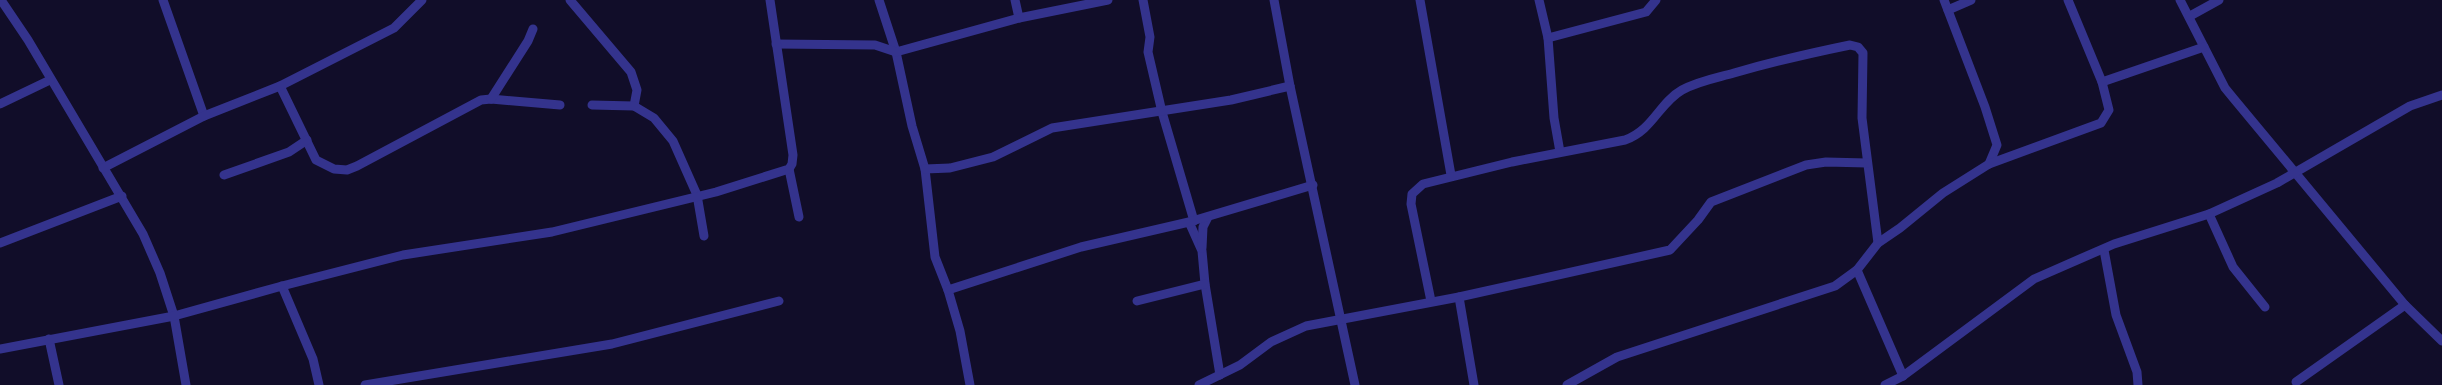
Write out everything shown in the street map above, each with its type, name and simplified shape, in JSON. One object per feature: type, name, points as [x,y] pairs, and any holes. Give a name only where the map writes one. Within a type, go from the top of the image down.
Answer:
[{"type":"street","points":[[1,0],[103,168],[122,196],[143,234],[160,273],[174,316],[186,385]]},
{"type":"street","points":[[163,0],[204,116]]},
{"type":"street","points":[[103,168],[204,116],[280,86],[394,28],[422,0]]},
{"type":"street","points":[[570,0],[631,72],[637,90],[634,106]]},
{"type":"street","points":[[0,349],[174,316],[282,286],[403,256],[552,232],[730,188],[789,169],[792,164],[793,155],[770,0]]},
{"type":"street","points":[[879,0],[896,52],[912,126],[925,169],[935,257],[948,290],[960,331],[970,385]]},
{"type":"street","points":[[1015,0],[1019,18]]},
{"type":"street","points":[[776,44],[875,45],[896,52],[1019,18],[1108,0]]},
{"type":"street","points":[[1142,0],[1150,36],[1148,52],[1162,112],[1192,222],[1202,251]]},
{"type":"street","points":[[1274,0],[1290,86],[1313,185],[1355,385]]},
{"type":"street","points":[[1420,0],[1452,175]]},
{"type":"street","points":[[1539,0],[1548,38],[1554,118],[1560,152]]},
{"type":"street","points":[[1548,38],[1646,12],[1656,0]]},
{"type":"street","points":[[1944,0],[1985,107],[1996,145],[1989,164]]},
{"type":"street","points":[[1948,10],[1971,0]]},
{"type":"street","points":[[1567,385],[1617,357],[1835,286],[1857,270],[1878,243],[1900,228],[1943,193],[1989,164],[2101,123],[2109,110],[2102,82],[2068,0]]},
{"type":"street","points":[[2180,0],[2190,16],[2225,88],[2302,183],[2405,305],[2442,341]]},
{"type":"street","points":[[2190,16],[2219,0]]},
{"type":"street","points":[[491,99],[528,42],[533,29]]},
{"type":"street","points":[[1431,301],[1411,204],[1412,194],[1423,184],[1452,175],[1625,140],[1637,136],[1680,91],[1696,83],[1771,62],[1850,44],[1858,47],[1863,53],[1862,118],[1878,243]]},
{"type":"street","points":[[2102,82],[2204,47]]},
{"type":"street","points":[[0,104],[50,80]]},
{"type":"street","points":[[280,86],[316,160],[334,169],[347,170],[481,100],[491,99],[560,106]]},
{"type":"street","points":[[925,169],[950,168],[993,157],[1052,128],[1231,100],[1290,86]]},
{"type":"street","points":[[1885,385],[1903,376],[2034,279],[2104,250],[2114,244],[2209,214],[2277,183],[2293,172],[2410,106],[2442,95]]},
{"type":"street","points":[[592,106],[634,106],[654,118],[673,142],[697,195],[704,236]]},
{"type":"street","points":[[224,175],[289,152],[307,140]]},
{"type":"street","points":[[1996,145],[2012,156]]},
{"type":"street","points":[[1199,385],[1240,365],[1255,352],[1306,326],[1431,301],[1459,297],[1670,250],[1698,220],[1711,202],[1806,165],[1826,162],[1867,163]]},
{"type":"street","points":[[789,169],[799,217]]},
{"type":"street","points":[[2277,183],[2302,183]]},
{"type":"street","points":[[948,290],[1081,247],[1192,222],[1313,185]]},
{"type":"street","points":[[0,243],[122,196]]},
{"type":"street","points":[[2209,214],[2233,267],[2265,307]]},
{"type":"street","points":[[1208,217],[1203,228],[1202,251],[1205,284],[1220,375]]},
{"type":"street","points":[[2104,250],[2116,315],[2137,372],[2138,385]]},
{"type":"street","points":[[1857,270],[1903,376]]},
{"type":"street","points":[[1138,301],[1205,284]]},
{"type":"street","points":[[282,286],[313,359],[319,385]]},
{"type":"street","points":[[1459,297],[1474,385]]},
{"type":"street","points":[[365,385],[612,344],[779,301]]},
{"type":"street","points":[[2296,382],[2405,305]]},
{"type":"street","points":[[49,339],[59,385]]}]
